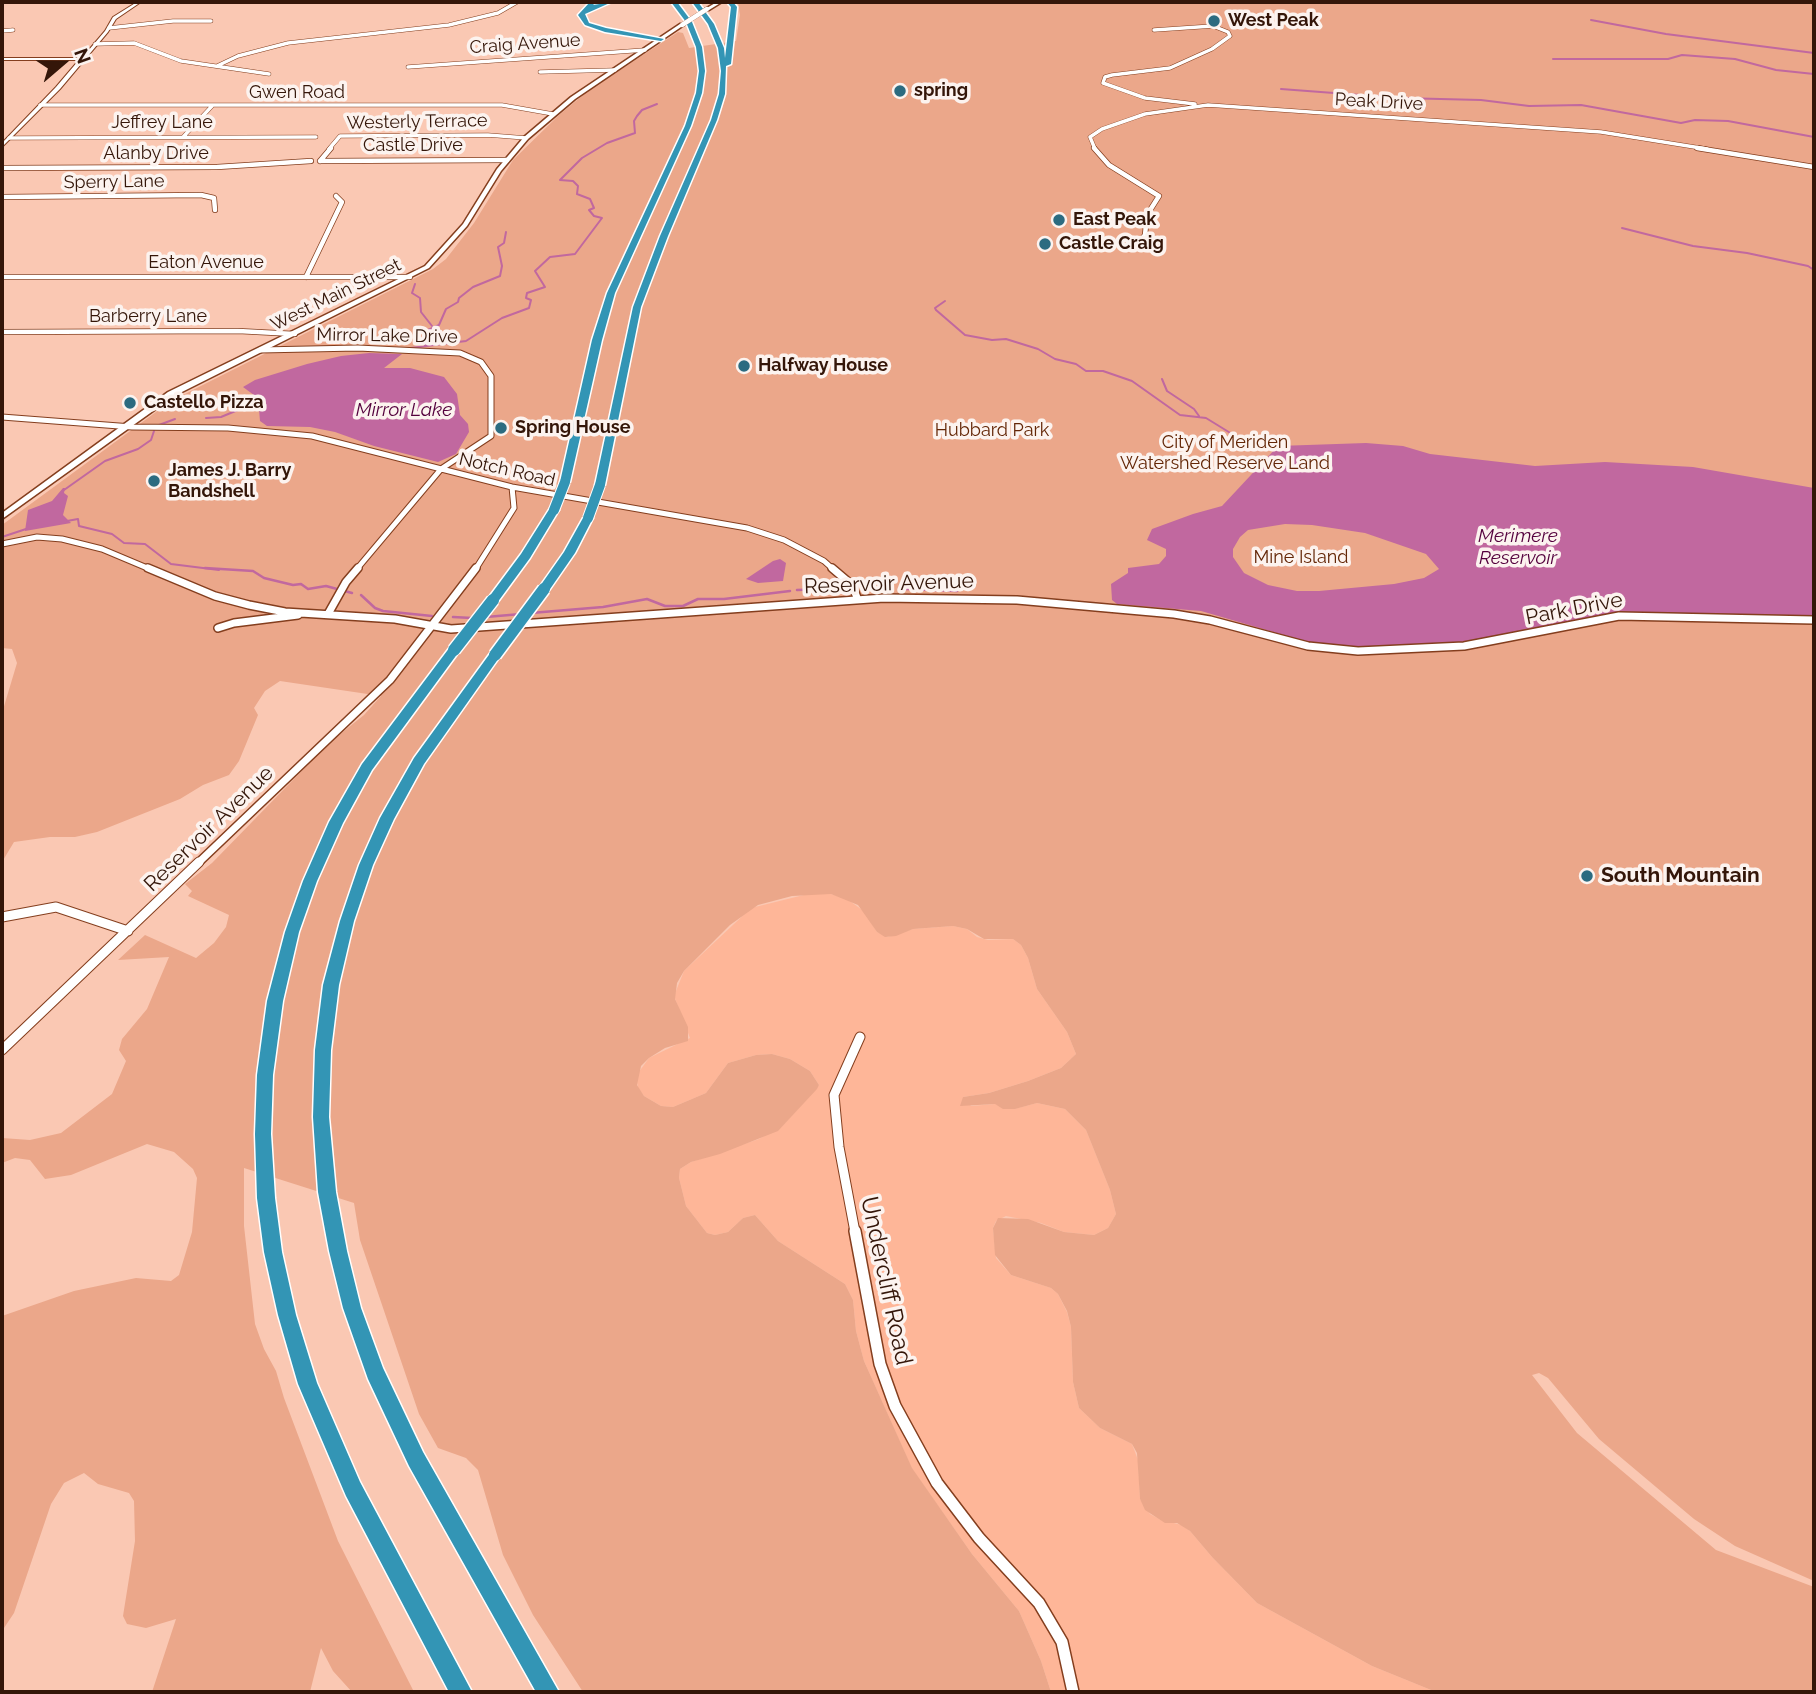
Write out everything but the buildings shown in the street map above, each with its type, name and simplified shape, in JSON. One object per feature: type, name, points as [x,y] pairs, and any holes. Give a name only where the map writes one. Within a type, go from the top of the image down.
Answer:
[{"type":"highway","points":[[593,2],[582,13],[584,21],[600,29],[661,39]]},
{"type":"highway","points":[[609,2],[590,9],[586,14],[587,19],[597,26],[628,33]]},
{"type":"highway","points":[[695,2],[719,42],[724,79]]},
{"type":"highway","points":[[548,1692],[416,1459],[375,1372],[352,1308],[327,1192],[321,1117],[323,1050],[329,1001],[345,929],[363,873],[383,825],[409,777],[439,731],[569,553],[600,485],[637,307],[659,246],[716,116],[732,39],[734,7],[730,2]]},
{"type":"highway","points":[[461,1692],[353,1489],[308,1384],[285,1306],[273,1252],[263,1134],[266,1067],[275,1001],[292,932],[312,875],[336,822],[367,767],[531,549],[554,510],[565,482],[598,334],[611,293],[697,104],[702,67],[694,34],[670,3]]},
{"type":"main road","name":"West Main Street","points":[[2,517],[171,394],[427,267],[472,215],[507,160],[526,138],[553,114],[615,70],[720,2]]},
{"type":"street","points":[[2,146],[95,44],[116,16],[139,2],[145,2]]},
{"type":"street","points":[[217,66],[234,58],[288,43],[437,27],[498,13],[517,2]]},
{"type":"street","points":[[109,28],[173,21],[211,21]]},
{"type":"street","points":[[1154,30],[1213,26],[1228,32],[1230,36],[1212,50],[1170,68],[1112,75],[1105,77],[1103,83],[1145,98],[1208,105]]},
{"type":"street","points":[[2,31],[13,30]]},
{"type":"street","points":[[95,44],[134,43],[181,61],[269,74]]},
{"type":"street","name":"Craig Avenue","points":[[408,67],[643,51]]},
{"type":"street","points":[[2,59],[81,59]]},
{"type":"street","points":[[540,72],[615,70]]},
{"type":"street","name":"Gwen Road","points":[[40,105],[502,105],[553,114]]},
{"type":"street","name":"Peak Drive","points":[[1141,240],[1145,235],[1147,215],[1159,196],[1110,165],[1093,147],[1090,137],[1102,129],[1145,114],[1208,105],[1601,132],[1814,167]]},
{"type":"street","points":[[184,136],[212,106]]},
{"type":"street","name":"Westerly Terrace","points":[[320,161],[340,136],[488,135],[526,138]]},
{"type":"street","name":"Jeffrey Lane","points":[[9,138],[316,137]]},
{"type":"street","name":"Castle Drive","points":[[320,161],[507,160]]},
{"type":"street","name":"Alanby Drive","points":[[2,168],[217,167],[311,162]]},
{"type":"street","name":"Sperry Lane","points":[[2,197],[201,195],[214,198],[215,210]]},
{"type":"street","points":[[306,277],[342,202],[336,196]]},
{"type":"street","name":"Eaton Avenue","points":[[2,276],[410,277]]},
{"type":"street","name":"Barberry Lane","points":[[2,332],[238,331],[295,334]]},
{"type":"street","name":"Mirror Lake Drive","points":[[260,350],[358,348],[414,353],[454,352],[466,354],[481,362],[491,376],[491,436],[441,469],[338,592],[328,614]]},
{"type":"street","name":"Notch Road","points":[[2,417],[125,426],[228,428],[312,436],[512,487],[760,531],[824,561],[852,585],[858,600]]},
{"type":"street","name":"Reservoir Avenue","points":[[2,1049],[377,694],[463,588],[510,518],[514,509],[512,487]]},
{"type":"street","points":[[2,544],[37,537],[77,541],[232,601],[268,609],[408,621],[433,626]]},
{"type":"street","name":"Reservoir Avenue","points":[[433,626],[460,630],[858,600],[991,599],[1063,602],[1194,617],[1301,644],[1342,651]]},
{"type":"street","points":[[218,628],[234,623],[309,613]]},
{"type":"street","name":"Park Drive","points":[[1342,651],[1408,651],[1455,647],[1518,637],[1592,619],[1635,615],[1814,620]]},
{"type":"street","points":[[2,917],[24,911],[56,908],[128,930]]},
{"type":"street","name":"Undercliff Road","points":[[860,1037],[834,1095],[839,1147],[880,1364],[895,1406],[937,1483],[979,1538],[1039,1603],[1062,1642],[1073,1692]]},
{"type":"shaded area","points":[[808,894],[831,894],[847,899],[865,912],[877,932],[888,937],[913,929],[953,926],[967,929],[977,937],[988,940],[1013,939],[1021,945],[1028,958],[1037,989],[1067,1032],[1076,1054],[1061,1068],[1028,1081],[989,1093],[963,1097],[971,1106],[995,1104],[1014,1109],[1037,1103],[1065,1109],[1086,1130],[1110,1190],[1116,1214],[1108,1228],[1094,1235],[1064,1232],[1041,1223],[1006,1216],[996,1221],[993,1228],[996,1258],[1011,1275],[1051,1288],[1058,1294],[1067,1312],[1071,1327],[1073,1382],[1079,1408],[1100,1428],[1132,1444],[1138,1460],[1140,1499],[1150,1514],[1182,1525],[1190,1531],[1257,1603],[1372,1666],[1436,1692],[1051,1692],[1019,1611],[972,1554],[912,1469],[864,1361],[856,1331],[853,1300],[845,1284],[778,1241],[755,1215],[743,1218],[728,1232],[715,1235],[707,1233],[686,1206],[679,1178],[680,1169],[691,1162],[759,1139],[783,1125],[819,1085],[810,1071],[790,1059],[772,1054],[756,1055],[728,1063],[706,1093],[673,1107],[661,1106],[644,1096],[638,1088],[636,1076],[649,1058],[690,1038],[674,996],[684,971],[751,908]]},
{"type":"green space","name":"City of Meriden Watershed Reserve Land","points":[[738,2],[1814,2],[1814,1581],[1735,1546],[1694,1519],[1599,1439],[1548,1378],[1539,1373],[1532,1375],[1577,1433],[1716,1550],[1814,1587],[1814,1692],[1436,1692],[1372,1666],[1257,1603],[1190,1531],[1177,1523],[1165,1523],[1145,1510],[1140,1499],[1137,1453],[1132,1444],[1100,1428],[1079,1408],[1073,1382],[1071,1327],[1067,1311],[1058,1294],[1051,1288],[1011,1275],[995,1255],[993,1228],[998,1218],[1028,1219],[1064,1232],[1094,1235],[1108,1228],[1116,1214],[1110,1190],[1086,1130],[1065,1109],[1037,1103],[1015,1109],[1003,1109],[995,1104],[960,1106],[963,1097],[989,1093],[1028,1081],[1061,1068],[1076,1054],[1067,1032],[1037,989],[1028,958],[1021,945],[1013,939],[984,939],[967,929],[953,926],[913,929],[885,937],[877,932],[858,905],[831,894],[792,896],[758,905],[730,925],[684,971],[677,983],[675,999],[688,1027],[688,1041],[665,1048],[649,1058],[641,1066],[637,1085],[644,1096],[661,1106],[673,1107],[706,1093],[728,1063],[756,1055],[772,1054],[790,1059],[810,1071],[819,1085],[817,1089],[778,1131],[720,1154],[691,1162],[680,1169],[679,1178],[686,1206],[707,1233],[715,1235],[728,1232],[743,1218],[755,1215],[778,1241],[845,1284],[853,1300],[856,1331],[864,1361],[912,1468],[972,1554],[1019,1611],[1051,1692],[583,1692],[533,1615],[503,1555],[478,1470],[466,1458],[438,1448],[419,1414],[360,1240],[354,1203],[244,1168],[244,1226],[255,1324],[276,1371],[338,1541],[414,1692],[352,1692],[333,1671],[321,1648],[310,1692],[152,1692],[176,1619],[146,1628],[127,1624],[123,1616],[135,1541],[134,1501],[129,1493],[98,1484],[84,1473],[64,1483],[51,1504],[14,1613],[2,1631],[2,1316],[74,1291],[136,1278],[171,1281],[179,1275],[192,1232],[197,1178],[193,1169],[174,1152],[147,1144],[71,1175],[45,1179],[30,1160],[15,1158],[2,1163],[2,1138],[30,1140],[61,1133],[112,1094],[126,1061],[119,1050],[122,1039],[147,1009],[169,957],[118,960],[145,935],[196,958],[214,943],[226,927],[229,915],[188,896],[192,891],[185,884],[212,863],[329,743],[364,715],[381,696],[280,681],[265,691],[254,708],[258,715],[239,761],[229,775],[203,785],[180,799],[97,832],[75,837],[14,842],[2,862],[2,713],[17,663],[12,649],[2,648],[2,525],[171,401],[433,269],[446,259],[474,223],[513,160],[559,115],[588,91],[678,32],[683,33],[689,48],[736,41],[740,15]]},
{"type":"water","name":"Mirror Lake","points":[[369,353],[402,354],[384,368],[410,368],[444,377],[457,394],[460,415],[468,424],[469,432],[456,454],[438,462],[374,446],[335,432],[310,427],[267,426],[260,421],[258,398],[243,387],[255,380],[307,364]]},
{"type":"water","name":"Merimere Reservoir","points":[[1366,443],[1403,446],[1430,454],[1535,466],[1605,462],[1693,467],[1814,488],[1814,618],[1612,613],[1461,642],[1378,648],[1318,645],[1201,611],[1117,604],[1112,600],[1111,584],[1128,573],[1128,568],[1159,564],[1166,556],[1166,549],[1147,540],[1152,529],[1222,506],[1278,446]],"holes":[[[1285,524],[1365,533],[1426,554],[1439,569],[1424,578],[1394,584],[1297,591],[1268,585],[1244,573],[1233,557],[1233,549],[1248,530]]]},
{"type":"water","points":[[63,488],[68,496],[63,515],[71,523],[25,531],[28,510],[52,501]]},
{"type":"water","points":[[780,559],[786,563],[783,581],[758,583],[746,579],[773,561]]},
{"type":"waterway","points":[[1591,20],[1666,34],[1814,53]]},
{"type":"waterway","points":[[1553,59],[1668,59],[1682,55],[1735,59],[1776,70],[1814,74]]},
{"type":"waterway","points":[[1281,89],[1400,98],[1481,100],[1529,106],[1581,105],[1681,123],[1695,120],[1728,121],[1814,137]]},
{"type":"waterway","points":[[411,348],[466,341],[502,318],[529,308],[531,300],[526,298],[527,293],[545,287],[535,271],[550,257],[575,254],[602,218],[594,216],[589,210],[594,208],[590,199],[577,194],[578,186],[573,181],[560,180],[582,158],[607,143],[635,133],[634,121],[637,116],[642,110],[657,104]]},
{"type":"waterway","points":[[1622,228],[1693,246],[1747,253],[1808,266],[1814,270]]},
{"type":"waterway","points":[[425,345],[429,342],[428,330],[439,325],[446,309],[458,302],[459,298],[473,287],[500,276],[502,266],[498,247],[504,243],[506,232]]},
{"type":"waterway","points":[[415,284],[412,293],[420,298],[421,312],[432,326]]},
{"type":"waterway","points":[[945,301],[935,308],[936,310],[965,335],[992,340],[1006,339],[1038,349],[1055,359],[1076,364],[1086,371],[1103,371],[1132,381],[1180,415],[1206,418],[1232,434],[1276,451]]},
{"type":"waterway","points":[[1162,379],[1167,391],[1194,409],[1199,416]]},
{"type":"waterway","points":[[206,418],[221,417],[262,400]]},
{"type":"waterway","points":[[159,425],[175,419]]},
{"type":"waterway","points":[[64,490],[105,461],[138,449],[151,440],[154,431]]},
{"type":"waterway","points":[[67,521],[78,519],[79,526],[112,534],[124,543],[145,544],[171,564],[219,570]]},
{"type":"waterway","points":[[2,537],[26,529]]},
{"type":"waterway","points":[[205,568],[253,571],[264,578],[293,585],[301,584],[308,589],[326,586],[352,593]]},
{"type":"waterway","points":[[797,590],[848,588]]},
{"type":"waterway","points":[[862,588],[883,588]]},
{"type":"waterway","points":[[906,589],[957,591]]},
{"type":"waterway","points":[[531,613],[603,607],[647,599],[665,606],[683,606],[698,599],[724,599],[790,591]]},
{"type":"waterway","points":[[361,595],[375,608],[383,611],[432,616]]},
{"type":"waterway","points":[[486,617],[521,614]]},
{"type":"waterway","points":[[453,617],[472,618]]},
{"type":"place","name":"West Peak","points":[[1214,21]]},
{"type":"place","name":"spring","points":[[900,91]]},
{"type":"place","name":"East Peak","points":[[1059,220]]},
{"type":"place","name":"Castle Craig","points":[[1045,244]]},
{"type":"place","name":"Halfway House","points":[[744,366]]},
{"type":"place","name":"Castello Pizza","points":[[130,403]]},
{"type":"place","name":"Spring House","points":[[501,428]]},
{"type":"place","name":"James J. Barry Bandshell","points":[[154,481]]},
{"type":"place","name":"South Mountain","points":[[1587,876]]},
{"type":"park label","name":"Hubbard Park","points":[[992,431]]},
{"type":"park label","name":"Mine Island","points":[[1301,558]]}]
